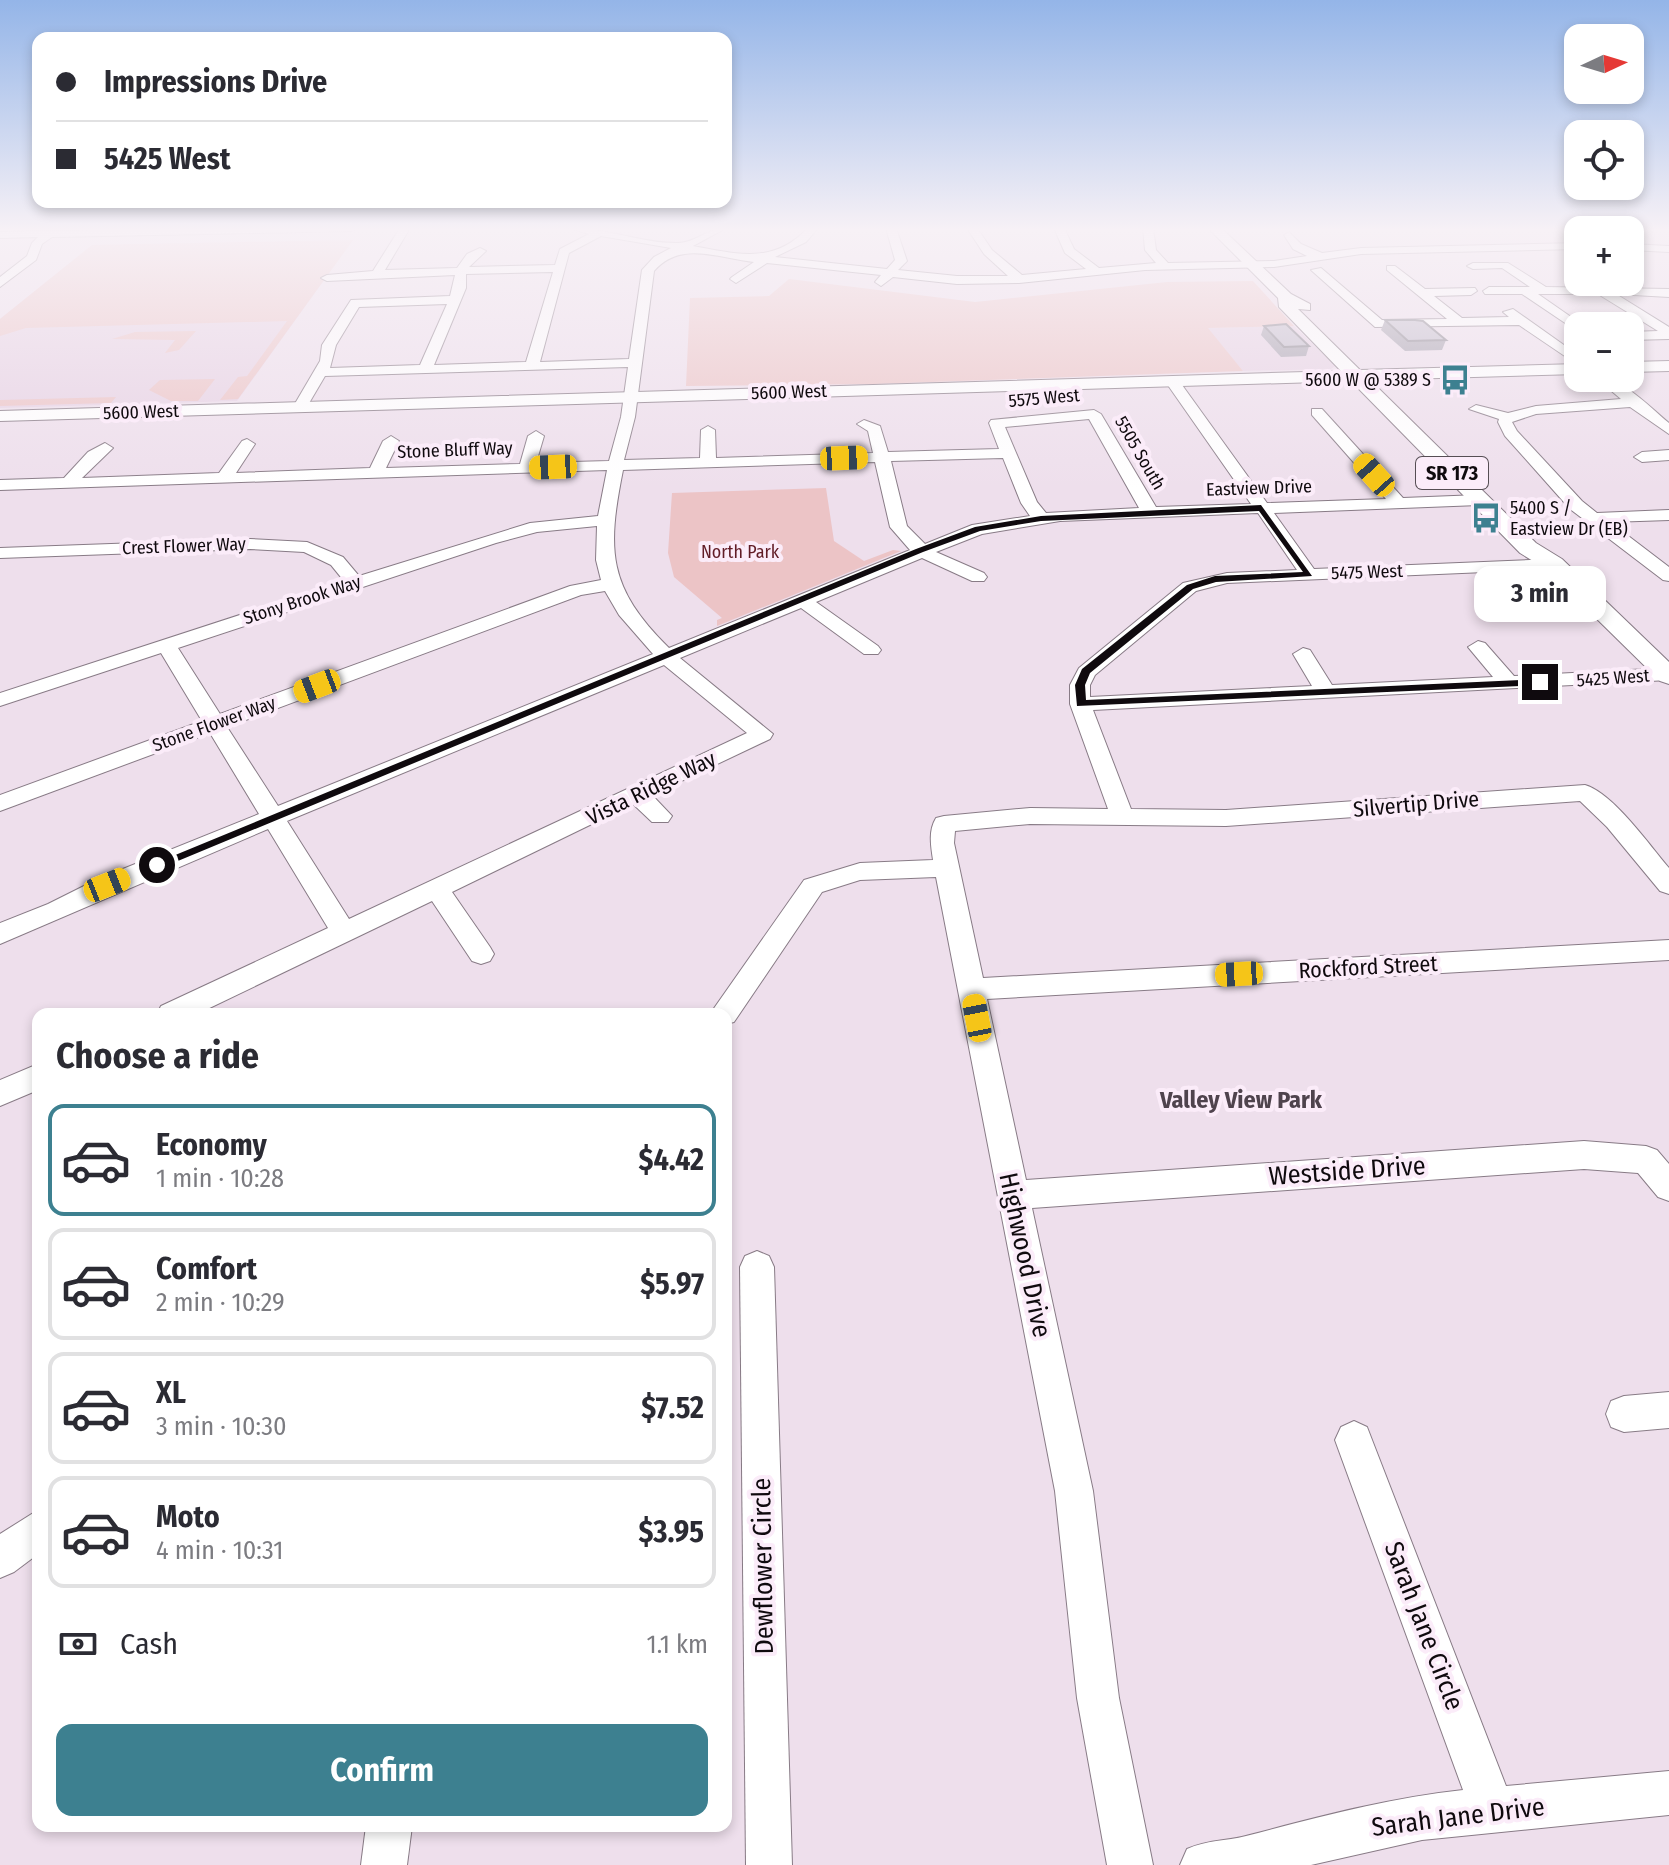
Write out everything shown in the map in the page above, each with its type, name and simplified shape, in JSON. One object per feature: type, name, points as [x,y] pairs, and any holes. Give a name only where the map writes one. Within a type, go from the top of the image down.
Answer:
[{"type":"main road","name":"SR 173","points":[[1295,315],[1479,500]]},
{"type":"main road","name":"SR 173","points":[[1313,315],[1554,547],[1554,564],[1668,675]]},
{"type":"main road","points":[[1644,367],[1669,366]]},
{"type":"main road","name":"5600 West","points":[[0,416],[1564,369]]},
{"type":"main road","points":[[1479,500],[1497,508],[1554,564]]},
{"type":"street","points":[[300,407],[322,372],[329,345],[348,315]]},
{"type":"street","points":[[425,369],[448,315]]},
{"type":"street","points":[[532,366],[546,315]]},
{"type":"street","name":"Vista Ridge Way","points":[[192,1008],[343,931],[762,734],[666,654],[627,616],[611,584],[604,559],[608,520],[642,315]]},
{"type":"street","points":[[1369,315],[1379,324],[1521,321]]},
{"type":"street","points":[[1450,315],[1459,322]]},
{"type":"street","points":[[1513,315],[1564,351]]},
{"type":"street","points":[[1639,315],[1669,334]]},
{"type":"street","points":[[1644,335],[1669,334]]},
{"type":"street","points":[[322,372],[636,363]]},
{"type":"street","points":[[1172,381],[1309,574]]},
{"type":"street","points":[[1622,392],[1669,430]]},
{"type":"street","points":[[1476,409],[1508,417],[1536,410],[1635,402]]},
{"type":"street","points":[[1317,412],[1399,503]]},
{"type":"street","name":"5575 West","points":[[1008,453],[996,423],[1094,414]]},
{"type":"street","name":"5505 South","points":[[1094,414],[1150,512]]},
{"type":"street","points":[[1508,417],[1505,422],[1510,433],[1561,491],[1669,576]]},
{"type":"street","points":[[864,424],[875,429],[899,527],[920,551],[978,577]]},
{"type":"street","points":[[708,430],[708,462]]},
{"type":"street","points":[[527,468],[536,436]]},
{"type":"street","points":[[376,473],[391,441]]},
{"type":"street","points":[[224,478],[247,444]]},
{"type":"street","points":[[69,482],[93,455],[105,448]]},
{"type":"street","points":[[1008,453],[1029,503],[1041,518]]},
{"type":"street","name":"Stone Bluff Way","points":[[0,485],[1008,453]]},
{"type":"street","points":[[1642,457],[1669,455]]},
{"type":"street","name":"Eastview Drive","points":[[0,934],[57,911],[107,885],[978,529],[1041,518],[1479,500]]},
{"type":"street","points":[[1592,518],[1669,515]]},
{"type":"street","name":"Stony Brook Way","points":[[0,700],[536,527],[608,520]]},
{"type":"street","name":"Crest Flower Way","points":[[0,553],[250,544],[307,547],[337,561],[355,583]]},
{"type":"street","name":"5475 West","points":[[1080,704],[1080,685],[1086,672],[1190,587],[1202,582],[1309,574],[1554,564]]},
{"type":"street","name":"Stone Flower Way","points":[[0,803],[577,590],[611,584]]},
{"type":"street","points":[[801,600],[871,650]]},
{"type":"street","points":[[166,645],[343,931]]},
{"type":"street","points":[[1478,647],[1509,683]]},
{"type":"street","points":[[1303,654],[1326,692]]},
{"type":"street","name":"5425 West","points":[[1080,704],[1668,675]]},
{"type":"street","points":[[1080,704],[1123,819]]},
{"type":"street","name":"Silvertip Drive","points":[[1123,819],[1226,818],[1585,793],[1615,821],[1669,885]]},
{"type":"street","points":[[637,795],[660,816]]},
{"type":"street","name":"Highwood Drive","points":[[1123,819],[1030,816],[944,824],[942,843],[1074,1491],[1098,1698],[1130,1865]]},
{"type":"street","points":[[728,1008],[813,886],[827,878],[844,874],[947,868]]},
{"type":"street","points":[[436,888],[481,954]]},
{"type":"street","name":"Rockford Street","points":[[971,989],[1669,950]]},
{"type":"street","points":[[0,1094],[32,1079]]},
{"type":"street","name":"Westside Drive","points":[[1012,1195],[1584,1155],[1646,1160],[1669,1187]]},
{"type":"street","name":"Dewflower Circle","points":[[757,1267],[769,1865]]},
{"type":"street","points":[[1624,1414],[1669,1410]]},
{"type":"street","name":"Sarah Jane Circle","points":[[1354,1440],[1493,1811]]},
{"type":"street","points":[[0,1558],[32,1534]]},
{"type":"street","name":"Sarah Jane Drive","points":[[1203,1865],[1239,1861],[1409,1819],[1669,1793]]},
{"type":"street","points":[[384,1865],[388,1832]]},
{"type":"shaded area","points":[[5,315],[299,315],[237,401],[0,408],[0,319]]},
{"type":"shaded area","points":[[1294,326],[1335,366],[1331,369],[1243,371],[1207,328]]},
{"type":"green space","points":[[5,315],[299,315],[238,399],[220,400],[238,377],[247,376],[287,321],[26,328],[0,336],[0,319]]},
{"type":"green space","points":[[689,315],[1284,315],[1294,326],[1208,328],[1243,371],[874,384],[686,386]]},
{"type":"green space","points":[[196,331],[179,350],[165,353],[175,340],[112,339],[135,332]]},
{"type":"green space","points":[[215,379],[198,401],[171,401],[149,390],[160,380]]},
{"type":"green space","points":[[116,397],[111,403],[0,406],[0,400]]},
{"type":"green space","name":"North Park","points":[[826,488],[834,541],[864,561],[893,550],[901,551],[717,626],[717,620],[722,618],[674,577],[668,553],[672,493]]},
{"type":"building","points":[[1385,320],[1423,321],[1446,340],[1408,341]]},
{"type":"building","points":[[1286,324],[1309,346],[1284,347],[1264,326]]},
{"type":"place","name":"5600 W @ 5389 S","points":[[1455,380]]},
{"type":"place","name":"5400 S / Eastview Dr (EB)","points":[[1486,518]]},
{"type":"district","name":"Valley View Park","points":[[1241,1100]]},
{"type":"route","points":[[157,865],[920,551],[978,529],[1041,518],[1261,508],[1309,574],[1215,579],[1190,587],[1086,672],[1080,685],[1080,704],[1540,682]]}]
